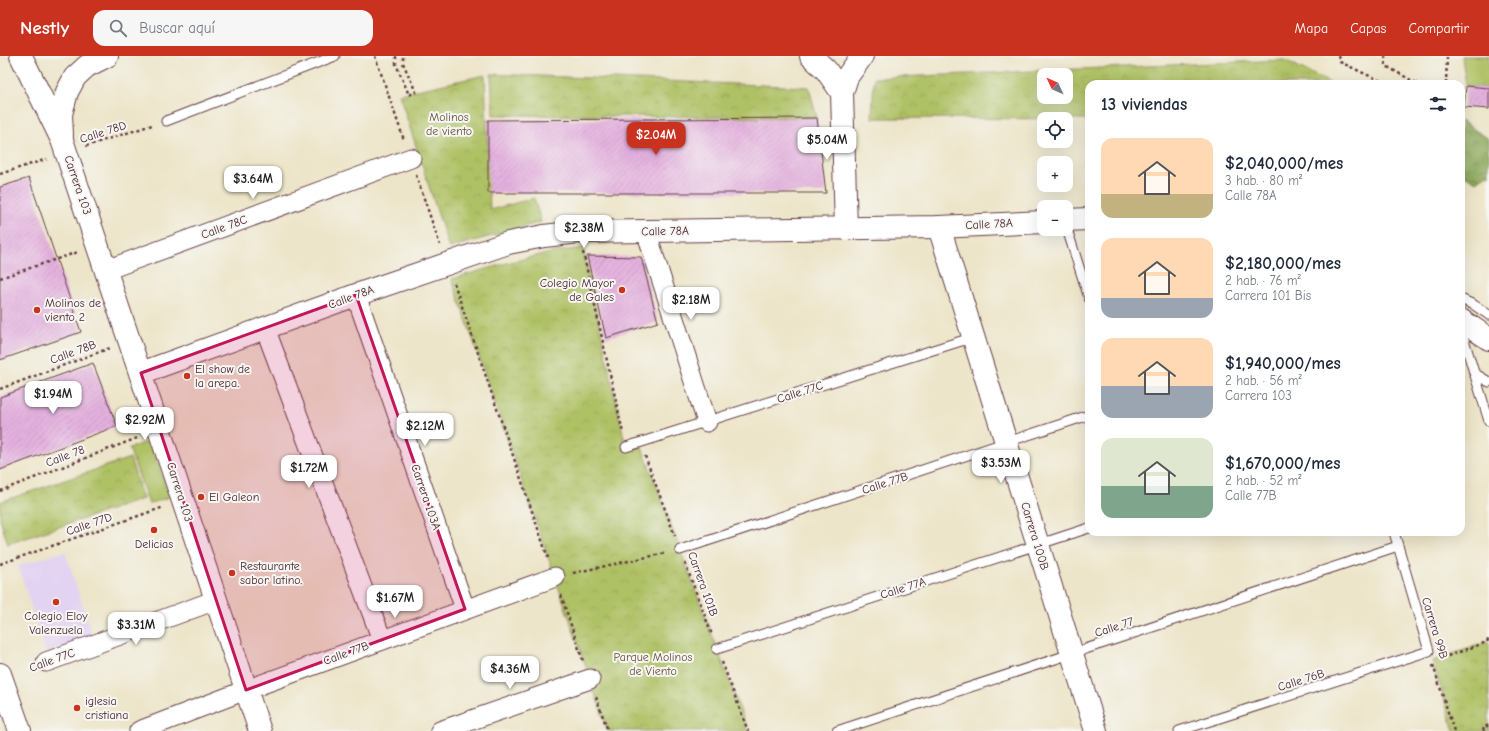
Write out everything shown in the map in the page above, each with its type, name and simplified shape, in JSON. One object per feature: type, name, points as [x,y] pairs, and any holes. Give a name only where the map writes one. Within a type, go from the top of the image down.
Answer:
[{"type":"street","name":"Carrera 103","points":[[21,56],[64,146],[260,731]]},
{"type":"street","name":"Carrera 103","points":[[64,146],[61,114],[67,92],[75,77],[87,66],[107,56]]},
{"type":"street","points":[[811,56],[826,70],[842,93]]},
{"type":"street","points":[[846,229],[842,93],[847,77],[862,56]]},
{"type":"street","name":"Calle 78C","points":[[106,270],[411,158]]},
{"type":"street","points":[[1073,220],[1085,220]]},
{"type":"street","name":"Calle 78A","points":[[140,373],[446,263],[508,243],[544,236],[579,232],[846,229],[939,227],[1037,222]]},
{"type":"street","name":"Carrera 100B","points":[[939,227],[1096,731]]},
{"type":"street","points":[[646,231],[707,422]]},
{"type":"street","name":"Carrera 103A","points":[[356,295],[465,610]]},
{"type":"street","points":[[1465,323],[1489,339]]},
{"type":"street","points":[[265,328],[382,640]]},
{"type":"street","name":"Calle 77B","points":[[139,731],[246,690],[555,577]]},
{"type":"street","name":"Calle 77C","points":[[46,662],[216,600]]},
{"type":"street","points":[[0,674],[20,731]]},
{"type":"street","points":[[440,731],[590,679]]},
{"type":"lane","points":[[166,121],[335,56]]},
{"type":"lane","points":[[1069,236],[1085,285]]},
{"type":"lane","points":[[1465,301],[1489,314]]},
{"type":"lane","name":"Calle 77C","points":[[626,447],[974,337]]},
{"type":"lane","points":[[1465,343],[1489,421]]},
{"type":"lane","points":[[1474,373],[1489,382]]},
{"type":"lane","name":"Calle 77B","points":[[680,550],[1085,416]]},
{"type":"lane","name":"Calle 77A","points":[[717,649],[1085,529]]},
{"type":"lane","name":"Carrera 99B","points":[[1395,536],[1429,651]]},
{"type":"lane","name":"Calle 77","points":[[837,731],[1398,546]]},
{"type":"lane","name":"Calle 76B","points":[[1179,731],[1429,651]]},
{"type":"path","points":[[375,56],[608,731]]},
{"type":"path","points":[[396,56],[396,64],[409,96],[416,92],[403,62],[403,56]]},
{"type":"path","points":[[1338,56],[1340,62],[1378,80]]},
{"type":"path","points":[[1385,56],[1386,66],[1411,80]]},
{"type":"path","points":[[1446,80],[1447,56]]},
{"type":"path","name":"Calle 78D","points":[[0,174],[64,146],[166,121]]},
{"type":"path","points":[[579,232],[626,447]]},
{"type":"path","points":[[0,278],[98,246]]},
{"type":"path","name":"Calle 78B","points":[[0,389],[130,341]]},
{"type":"path","name":"Calle 78","points":[[0,491],[159,429]]},
{"type":"path","name":"Carrera 101B","points":[[640,442],[748,731]]},
{"type":"path","name":"Calle 77D","points":[[0,564],[183,500]]},
{"type":"path","points":[[555,577],[680,550]]},
{"type":"path","points":[[1432,661],[1488,643],[1489,638]]},
{"type":"path","name":"Carrera 99B","points":[[1429,651],[1454,731]]},
{"type":"path","points":[[1484,731],[1483,728],[1489,726]]},
{"type":"highlighted area","points":[[356,295],[465,609],[246,690],[141,373]]},
{"type":"shaded area","name":"Colegio Eloy Valenzuela","points":[[65,551],[93,638],[46,653],[18,566]]},
{"type":"green space","points":[[1462,56],[1489,56],[1489,88],[1466,86]]},
{"type":"green space","points":[[1285,60],[1324,80],[1085,80],[1085,119],[1073,119],[1073,112],[1037,112],[1037,119],[872,118],[874,78],[1037,71],[1037,104],[1073,104],[1073,69]]},
{"type":"green space","points":[[491,74],[809,87],[817,118],[493,115]]},
{"type":"green space","name":"Molinos de viento","points":[[485,75],[490,210],[534,198],[541,222],[449,248],[399,94]]},
{"type":"green space","points":[[1465,124],[1489,139],[1489,175],[1487,174],[1476,182],[1465,175]]},
{"type":"green space","name":"Parque Molinos de Viento","points":[[583,248],[626,447],[640,442],[748,731],[608,731],[452,279],[533,257]]},
{"type":"green space","points":[[150,441],[169,497],[149,504],[129,448]]},
{"type":"green space","points":[[130,458],[143,499],[8,544],[0,520],[0,502]]},
{"type":"green space","points":[[1487,642],[1489,644],[1489,731],[1454,731],[1432,661]]},
{"type":"building","points":[[1466,86],[1489,88],[1489,109],[1465,107]]},
{"type":"building","points":[[817,118],[826,193],[488,193],[488,120]]},
{"type":"building","points":[[29,178],[81,332],[0,360],[0,187]]},
{"type":"building","name":"Colegio Mayor de Gales","points":[[587,256],[641,257],[658,322],[606,338]]},
{"type":"building","points":[[93,363],[117,426],[0,470],[0,397]]},
{"type":"place","name":"Colegio Mayor de Gales","points":[[622,290]]},
{"type":"place","name":"Molinos de viento 2","points":[[37,310]]},
{"type":"place","name":"El show de la arepa.","points":[[187,376]]},
{"type":"place","name":"El Galeon","points":[[201,497]]},
{"type":"place","name":"Delicias","points":[[154,530]]},
{"type":"place","name":"Restaurante sabor latino.","points":[[232,573]]},
{"type":"place","name":"Colegio Eloy Valenzuela","points":[[56,602]]},
{"type":"place","name":"iglesia cristiana","points":[[77,708]]}]
